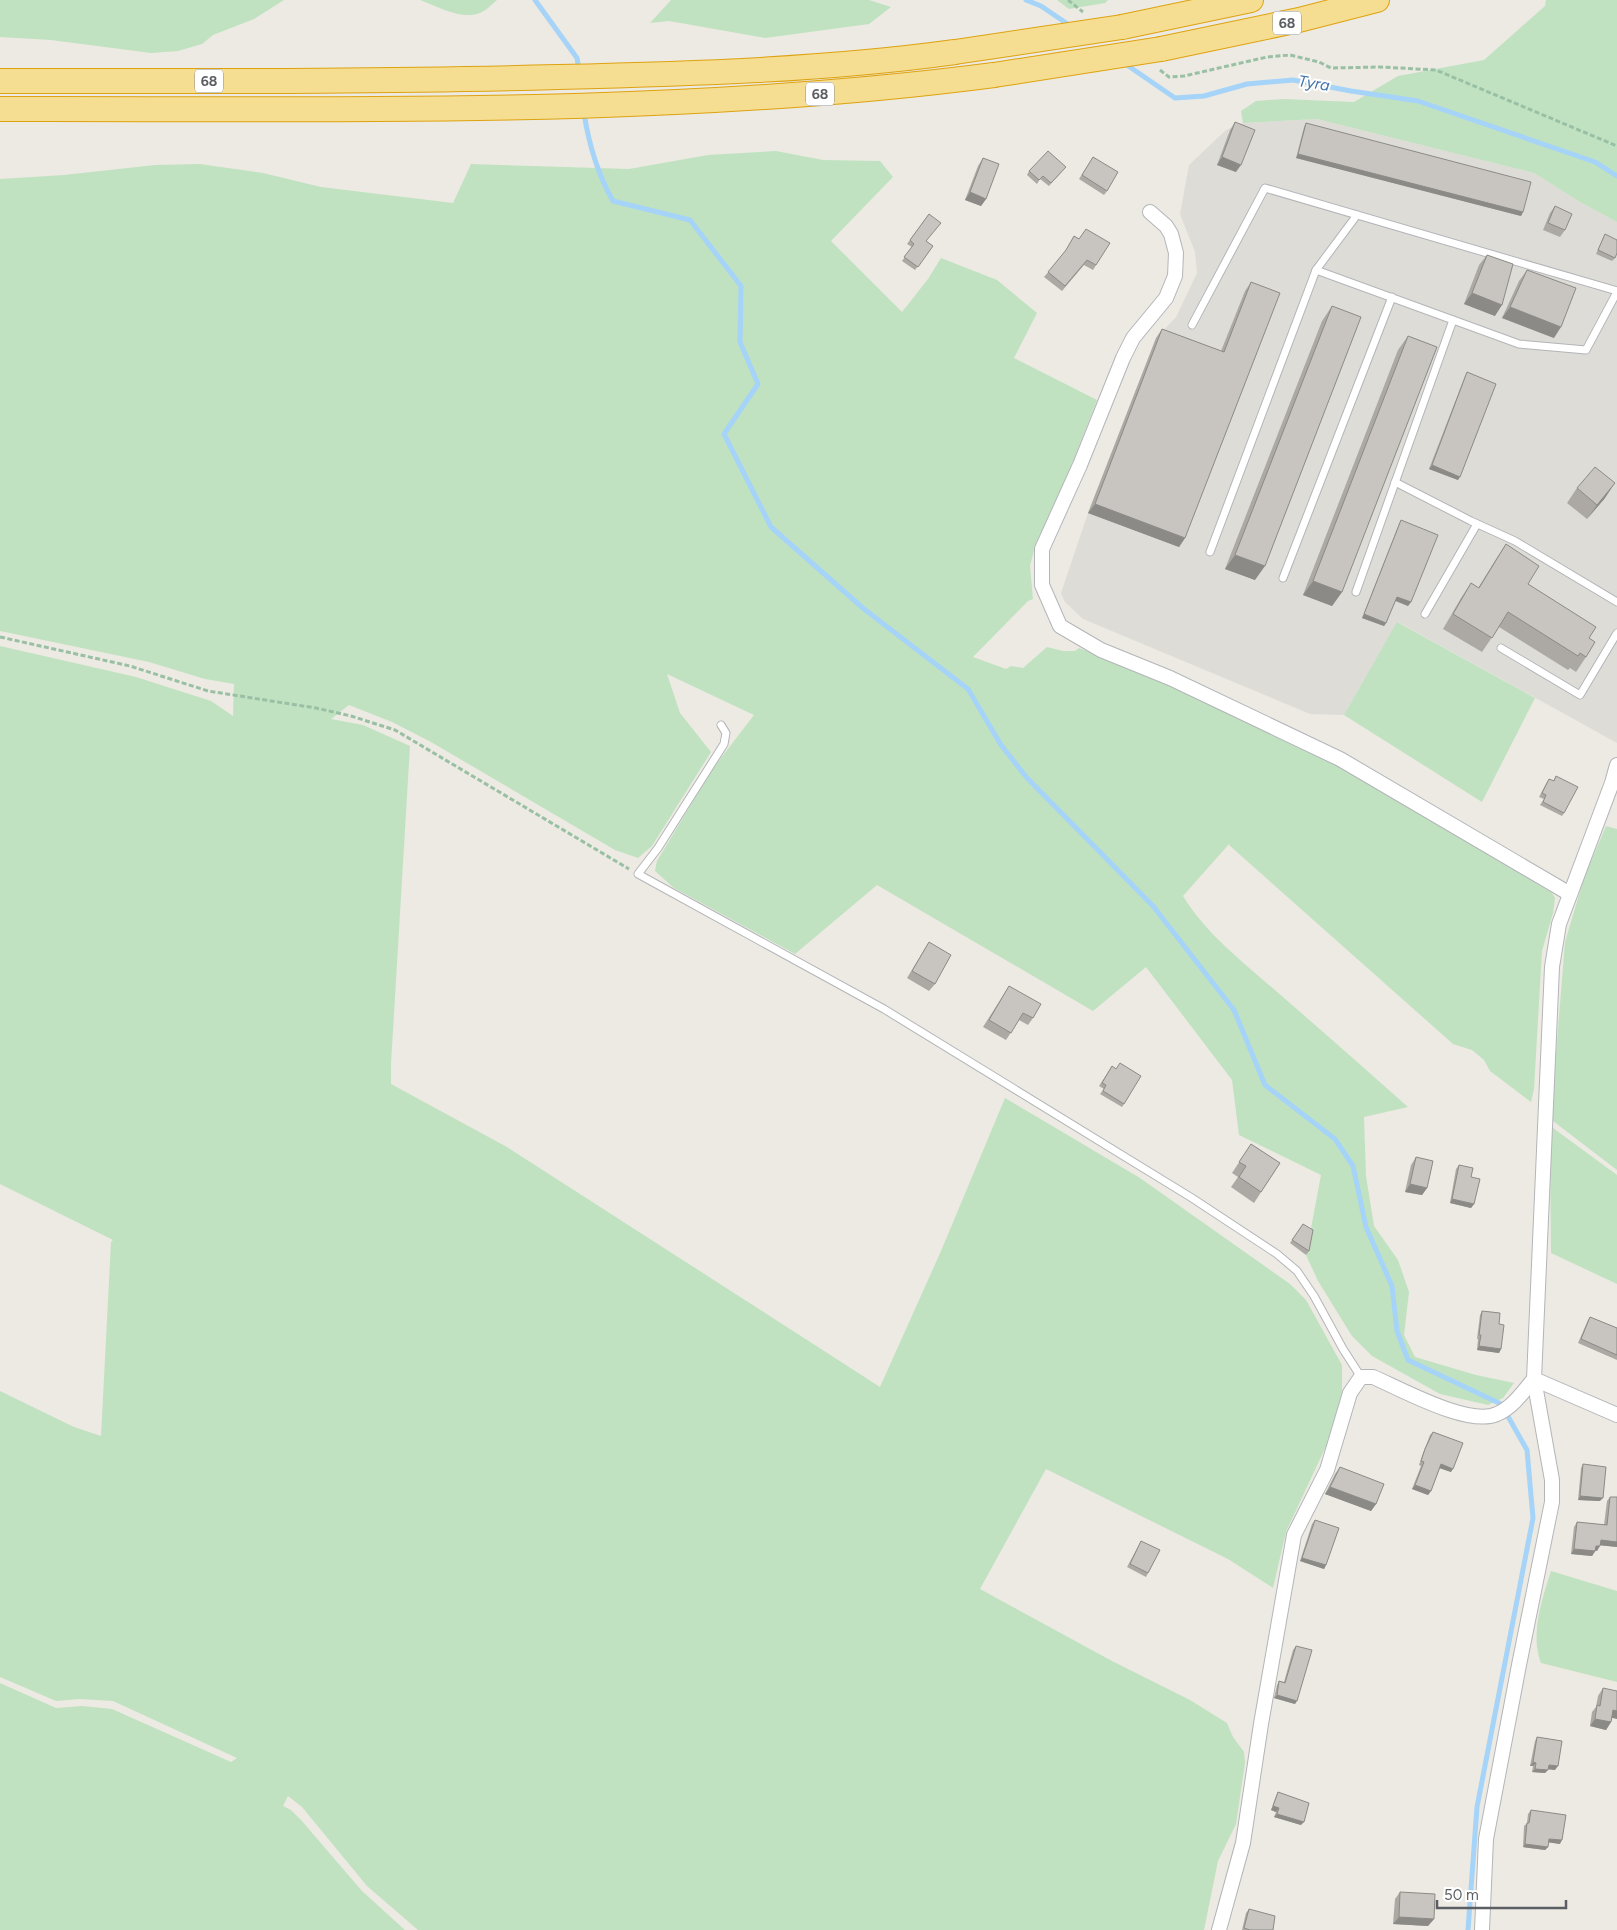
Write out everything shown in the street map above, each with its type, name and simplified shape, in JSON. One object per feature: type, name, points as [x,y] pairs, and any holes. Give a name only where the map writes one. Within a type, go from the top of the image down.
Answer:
[{"type":"highway","name":"68","points":[[0,81],[494,79],[658,75],[823,66],[956,52],[1122,27],[1251,0]]},
{"type":"highway","name":"68","points":[[0,109],[494,107],[658,103],[826,94],[1157,57],[1377,0]]},
{"type":"street","points":[[1150,212],[1166,226],[1171,234],[1176,253],[1175,276],[1166,298],[1133,338],[1123,358],[1080,465],[1042,549],[1042,585],[1060,626],[1101,650],[1170,678],[1340,758],[1570,894]]},
{"type":"street","points":[[1482,1930],[1486,1839],[1518,1665],[1552,1502],[1552,1480],[1534,1379],[1552,967],[1559,924],[1617,765]]},
{"type":"street","points":[[1219,1930],[1244,1843],[1294,1535],[1327,1470],[1350,1393],[1361,1377],[1373,1377],[1451,1412],[1471,1416],[1496,1415],[1515,1402],[1534,1379]]},
{"type":"street","points":[[1534,1379],[1617,1415]]},
{"type":"lane","points":[[1192,325],[1265,188],[1617,292],[1586,350],[1520,344],[1316,270]]},
{"type":"lane","points":[[1210,552],[1316,270],[1357,215]]},
{"type":"lane","points":[[1283,578],[1392,298]]},
{"type":"lane","points":[[1356,592],[1453,320]]},
{"type":"lane","points":[[1395,482],[1477,524],[1515,541],[1617,602]]},
{"type":"lane","points":[[1425,614],[1477,524]]},
{"type":"lane","points":[[1501,648],[1580,695],[1617,633]]},
{"type":"lane","points":[[721,725],[726,733],[724,744],[658,848],[638,874],[884,1009],[1192,1198],[1277,1254],[1297,1271],[1314,1296],[1361,1377]]},
{"type":"path","points":[[1068,0],[1090,17]]},
{"type":"path","points":[[1157,57],[1169,76],[1184,76],[1267,57],[1290,55],[1319,62],[1331,68],[1380,66],[1436,70],[1617,146]]},
{"type":"path","points":[[0,637],[130,666],[208,691],[316,708],[351,716],[396,730],[638,874]]},
{"type":"shaded area","points":[[1317,119],[1534,173],[1580,202],[1617,222],[1617,743],[1398,622],[1344,715],[1310,714],[1083,619],[1065,602],[1061,593],[1088,513],[1156,338],[1176,317],[1197,273],[1195,252],[1180,214],[1189,165],[1226,130],[1243,123]]},
{"type":"green space","points":[[0,0],[284,0],[254,19],[213,35],[202,44],[178,51],[151,53],[51,40],[0,37]]},
{"type":"green space","points":[[420,0],[497,0],[483,12],[463,15]]},
{"type":"green space","points":[[671,0],[869,0],[891,7],[869,24],[765,38],[669,21],[650,23]]},
{"type":"green space","points":[[1057,0],[1108,0],[1105,3],[1069,9]]},
{"type":"green space","points":[[1546,0],[1617,0],[1617,222],[1580,202],[1534,173],[1317,119],[1243,123],[1241,111],[1256,101],[1284,99],[1354,102],[1398,76],[1484,60],[1545,6]]},
{"type":"green space","points":[[776,151],[823,160],[880,161],[893,177],[831,241],[902,312],[928,279],[941,258],[997,280],[1037,313],[1014,358],[1097,400],[1068,474],[1035,546],[1030,566],[1033,599],[1028,601],[973,657],[1006,669],[1011,666],[1023,668],[1047,647],[1063,651],[1075,651],[1079,648],[1180,687],[1331,755],[1552,893],[1555,898],[1553,913],[1542,951],[1534,1089],[1531,1102],[1490,1071],[1484,1060],[1472,1050],[1453,1044],[1229,845],[1230,843],[1183,896],[1192,910],[1226,947],[1408,1107],[1364,1117],[1366,1176],[1374,1226],[1398,1260],[1409,1292],[1404,1335],[1415,1357],[1476,1375],[1514,1383],[1503,1398],[1488,1405],[1440,1394],[1372,1356],[1352,1336],[1318,1281],[1306,1255],[1321,1175],[1239,1135],[1232,1080],[1146,967],[1093,1011],[877,885],[795,954],[674,888],[655,871],[657,861],[711,771],[754,715],[667,674],[680,713],[711,752],[652,846],[638,858],[615,850],[431,742],[392,722],[349,705],[331,719],[363,725],[410,746],[391,1084],[507,1147],[880,1387],[941,1251],[1005,1098],[1140,1178],[1290,1284],[1306,1300],[1342,1365],[1342,1394],[1327,1444],[1286,1532],[1273,1588],[1228,1559],[1046,1469],[980,1589],[1112,1661],[1190,1700],[1227,1723],[1233,1737],[1244,1752],[1245,1763],[1236,1824],[1218,1861],[1204,1930],[418,1930],[367,1886],[302,1807],[288,1796],[283,1806],[291,1810],[301,1820],[362,1891],[405,1930],[0,1930],[0,1683],[56,1708],[82,1706],[112,1709],[231,1762],[237,1758],[113,1701],[80,1699],[56,1701],[0,1677],[0,1391],[74,1427],[101,1436],[111,1242],[113,1240],[0,1184],[0,646],[136,677],[211,701],[233,716],[234,684],[205,679],[149,662],[0,631],[0,179],[64,175],[155,165],[200,164],[263,173],[321,187],[453,203],[471,164],[629,169],[708,155]]},
{"type":"green space","points":[[1397,622],[1535,698],[1482,802],[1344,715]]},
{"type":"green space","points":[[1606,826],[1617,829],[1617,1170],[1553,1121],[1552,1104],[1565,942],[1584,878]]},
{"type":"green space","points":[[1553,1128],[1617,1175],[1617,1284],[1551,1253],[1550,1144]]},
{"type":"green space","points":[[1551,1571],[1617,1591],[1617,1682],[1541,1663],[1537,1640],[1538,1617]]},
{"type":"building","points":[[1235,122],[1255,130],[1241,165],[1222,157]]},
{"type":"building","points":[[1306,123],[1531,182],[1523,212],[1298,154]]},
{"type":"building","points":[[1048,151],[1066,167],[1051,183],[1043,176],[1039,180],[1029,171]]},
{"type":"building","points":[[1093,157],[1118,172],[1107,191],[1082,175]]},
{"type":"building","points":[[983,158],[999,164],[986,199],[970,192]]},
{"type":"building","points":[[1555,206],[1572,214],[1565,230],[1548,223]]},
{"type":"building","points":[[929,214],[941,223],[926,241],[933,246],[918,267],[904,257],[914,244],[910,240]]},
{"type":"building","points":[[1086,229],[1110,243],[1096,265],[1087,260],[1065,286],[1048,272],[1066,250],[1074,236],[1079,239]]},
{"type":"building","points":[[1605,234],[1617,240],[1615,258],[1598,250]]},
{"type":"building","points":[[1487,255],[1513,264],[1502,305],[1472,293]]},
{"type":"building","points":[[1527,270],[1576,288],[1561,327],[1510,307]]},
{"type":"building","points":[[1251,282],[1280,293],[1185,538],[1095,504],[1162,329],[1224,352]]},
{"type":"building","points":[[1332,306],[1361,317],[1265,566],[1235,555]]},
{"type":"building","points":[[1408,336],[1437,347],[1342,592],[1313,581]]},
{"type":"building","points":[[1467,372],[1496,384],[1460,477],[1432,465]]},
{"type":"building","points":[[1595,467],[1615,483],[1597,505],[1577,488]]},
{"type":"building","points":[[1401,520],[1438,535],[1411,602],[1397,597],[1386,623],[1364,614]]},
{"type":"building","points":[[1506,544],[1539,566],[1528,584],[1596,627],[1589,638],[1595,642],[1586,657],[1580,653],[1578,656],[1508,612],[1492,638],[1453,614],[1471,583],[1479,588]]},
{"type":"building","points":[[1556,776],[1578,787],[1564,813],[1543,802],[1546,795],[1542,793],[1549,779],[1554,781]]},
{"type":"building","points":[[929,942],[951,955],[935,984],[912,971]]},
{"type":"building","points":[[1009,986],[1041,1004],[1033,1018],[1023,1013],[1011,1033],[989,1020]]},
{"type":"building","points":[[1120,1063],[1141,1076],[1124,1104],[1103,1091],[1106,1085],[1102,1083],[1112,1066],[1116,1069]]},
{"type":"building","points":[[1251,1144],[1280,1163],[1261,1192],[1239,1177],[1246,1166],[1239,1162]]},
{"type":"building","points":[[1416,1157],[1433,1161],[1427,1188],[1410,1184]]},
{"type":"building","points":[[1459,1165],[1473,1168],[1471,1177],[1480,1179],[1474,1204],[1452,1199]]},
{"type":"building","points":[[1303,1224],[1313,1230],[1309,1251],[1292,1240]]},
{"type":"building","points":[[1482,1311],[1500,1313],[1499,1324],[1504,1325],[1501,1349],[1479,1346]]},
{"type":"building","points":[[1590,1317],[1617,1328],[1617,1355],[1581,1339]]},
{"type":"building","points":[[1433,1432],[1463,1443],[1453,1469],[1441,1464],[1431,1491],[1415,1485],[1424,1462],[1421,1461],[1425,1449]]},
{"type":"building","points":[[1583,1464],[1606,1467],[1603,1498],[1580,1496]]},
{"type":"building","points":[[1340,1467],[1384,1484],[1376,1504],[1330,1487]]},
{"type":"building","points":[[1610,1497],[1617,1497],[1617,1542],[1601,1540],[1600,1546],[1596,1546],[1595,1551],[1574,1549],[1577,1522],[1607,1525]]},
{"type":"building","points":[[1315,1520],[1339,1528],[1326,1565],[1302,1558]]},
{"type":"building","points":[[1141,1541],[1160,1550],[1148,1573],[1130,1564]]},
{"type":"building","points":[[1296,1646],[1312,1650],[1297,1701],[1277,1695],[1279,1681],[1285,1683]]},
{"type":"building","points":[[1603,1688],[1617,1691],[1617,1711],[1613,1710],[1611,1722],[1595,1719],[1597,1705],[1600,1706]]},
{"type":"building","points":[[1537,1737],[1562,1741],[1558,1766],[1549,1765],[1548,1770],[1535,1769],[1536,1763],[1533,1762]]},
{"type":"building","points":[[1278,1792],[1309,1803],[1304,1822],[1277,1814],[1279,1808],[1273,1806]]},
{"type":"building","points":[[1531,1810],[1566,1815],[1562,1840],[1549,1839],[1548,1847],[1525,1844],[1527,1823],[1529,1823]]},
{"type":"building","points":[[1400,1892],[1435,1894],[1434,1919],[1399,1917]]},
{"type":"building","points":[[1249,1909],[1275,1916],[1273,1930],[1250,1930],[1244,1928]]},
{"type":"waterway","points":[[535,0],[577,58],[579,70]]},
{"type":"waterway","name":"Tyra","points":[[1026,0],[1041,6],[1072,27]]},
{"type":"waterway","name":"Tyra","points":[[1124,63],[1175,98],[1204,96],[1247,84],[1293,80],[1418,101],[1595,162],[1617,176]]},
{"type":"waterway","points":[[584,113],[594,158],[602,180],[613,201],[690,220],[741,286],[740,342],[758,384],[724,434],[771,527],[864,609],[968,689],[1001,745],[1027,778],[1153,906],[1234,1010],[1265,1085],[1335,1139],[1353,1166],[1366,1227],[1392,1286],[1397,1331],[1408,1360],[1501,1404],[1527,1450],[1533,1518],[1477,1807],[1468,1930]]}]
